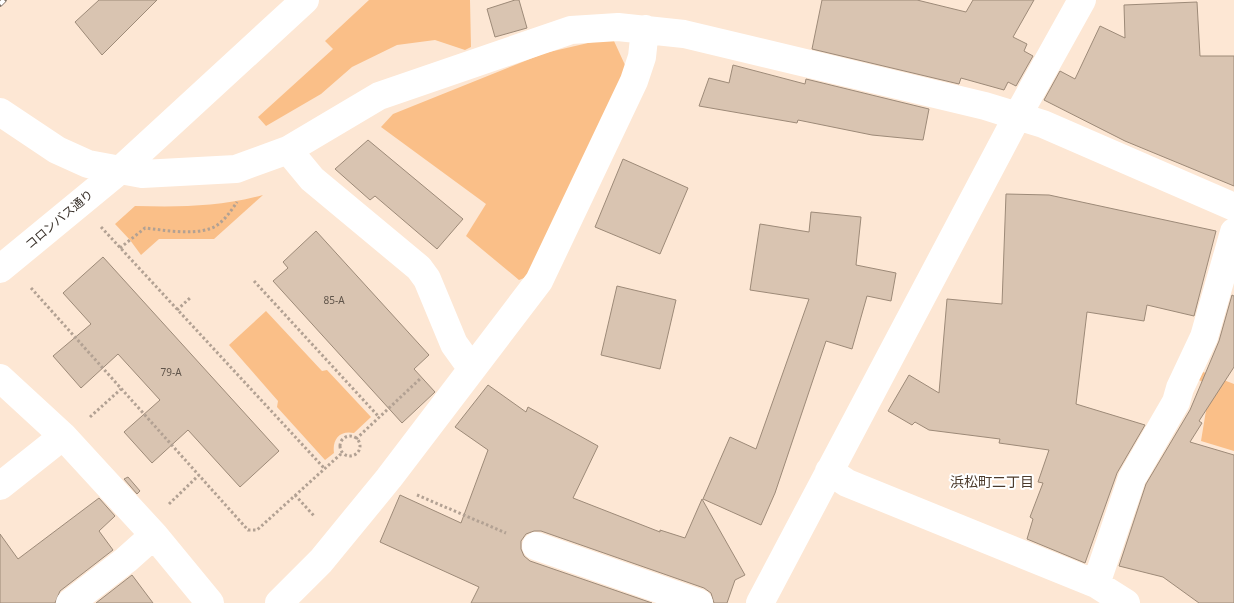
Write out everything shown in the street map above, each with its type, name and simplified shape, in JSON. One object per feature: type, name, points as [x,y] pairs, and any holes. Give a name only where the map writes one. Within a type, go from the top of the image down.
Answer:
[{"type":"street","name":"コロンバス通り","points":[[0,268],[119,170],[305,0]]},
{"type":"street","points":[[760,603],[828,471],[1018,115],[1082,0]]},
{"type":"street","points":[[0,112],[57,150],[88,164],[142,174],[236,169],[288,150],[378,96],[556,34],[595,27],[645,29],[684,34],[1018,115],[1043,124],[1234,207]]},
{"type":"street","points":[[279,603],[321,561],[389,478],[539,281],[634,81],[642,57],[645,29]]},
{"type":"street","points":[[288,150],[312,179],[419,268],[427,279],[454,344],[472,370]]},
{"type":"street","points":[[1096,584],[1132,478],[1176,402],[1180,388],[1198,353],[1234,232]]},
{"type":"street","points":[[0,378],[74,429],[154,535],[210,603]]},
{"type":"street","points":[[0,486],[74,429]]},
{"type":"street","points":[[828,471],[847,483],[1096,584],[1126,603]]},
{"type":"street","points":[[70,603],[126,560],[154,535]]},
{"type":"street","points":[[536,546],[699,603]]},
{"type":"path","points":[[120,248],[145,228],[175,231],[210,229],[229,214],[240,197]]},
{"type":"path","points":[[100,227],[324,468]]},
{"type":"path","points":[[254,281],[379,417]]},
{"type":"path","points":[[31,288],[248,530],[257,530],[342,453]]},
{"type":"path","points":[[177,310],[191,297]]},
{"type":"path","points":[[356,439],[428,372]]},
{"type":"path","points":[[74,429],[121,388]]},
{"type":"path","points":[[350,436],[356,439],[360,445],[356,454],[350,456],[342,453],[339,446],[344,438],[350,436]]},
{"type":"path","points":[[164,508],[198,475]]},
{"type":"path","points":[[389,478],[404,489],[536,546]]},
{"type":"path","points":[[295,495],[321,523]]},
{"type":"shaded area","points":[[369,0],[470,0],[471,47],[465,50],[435,40],[397,45],[352,67],[321,94],[266,126],[258,117],[333,49],[325,41]]},
{"type":"shaded area","points":[[601,40],[614,41],[625,65],[624,73],[529,276],[519,280],[466,236],[486,204],[381,127],[393,114],[545,53]]},
{"type":"shaded area","points":[[263,195],[214,239],[159,239],[141,255],[115,224],[135,206],[200,205],[231,202]]},
{"type":"shaded area","points":[[266,311],[322,371],[327,370],[371,417],[354,433],[341,434],[334,444],[334,453],[325,460],[277,407],[278,401],[229,345]]},
{"type":"shaded area","points":[[1203,372],[1234,384],[1234,451],[1201,441],[1210,386],[1199,380]]},
{"type":"building","points":[[99,0],[157,0],[102,55],[75,22]]},
{"type":"building","points":[[519,0],[527,28],[495,37],[487,9]]},
{"type":"building","points":[[822,0],[917,0],[966,12],[973,0],[1034,0],[1013,37],[1027,44],[1024,51],[1033,56],[1016,86],[1008,82],[1004,90],[961,78],[959,84],[812,49]]},
{"type":"building","points":[[1197,2],[1200,56],[1234,56],[1234,186],[1125,141],[1044,100],[1060,71],[1075,79],[1100,26],[1125,38],[1124,5]]},
{"type":"building","points":[[733,65],[805,84],[806,79],[929,109],[923,140],[872,135],[798,120],[797,123],[699,106],[709,78],[729,83]]},
{"type":"building","points":[[368,140],[463,219],[437,249],[375,196],[370,200],[335,169]]},
{"type":"building","points":[[623,159],[688,188],[660,254],[595,227]]},
{"type":"building","points":[[1006,194],[1049,195],[1216,231],[1194,316],[1147,305],[1144,321],[1087,312],[1076,404],[1145,425],[1117,473],[1085,563],[1027,539],[1033,519],[1030,517],[1043,483],[1038,482],[1049,450],[999,443],[1000,439],[929,430],[915,422],[912,425],[888,411],[909,375],[939,393],[947,299],[1002,304]]},
{"type":"building","points":[[811,212],[861,217],[856,265],[896,273],[891,301],[867,296],[852,349],[826,341],[775,493],[761,525],[703,499],[730,437],[756,449],[809,299],[750,290],[760,224],[809,232]]},
{"type":"building","points":[[316,231],[429,355],[414,369],[435,392],[402,423],[273,281],[288,268],[283,262]]},
{"type":"building","points":[[103,257],[279,451],[240,487],[188,430],[152,463],[124,432],[160,400],[118,354],[81,388],[53,356],[91,324],[63,293]]},
{"type":"building","points":[[617,286],[676,300],[660,369],[601,355]]},
{"type":"building","points":[[1232,295],[1234,296],[1234,367],[1199,421],[1202,423],[1190,442],[1234,455],[1234,603],[1199,603],[1163,577],[1119,566],[1146,484],[1190,410],[1219,341]]},
{"type":"building","points":[[488,385],[526,412],[528,407],[598,446],[573,498],[660,532],[660,530],[685,538],[702,499],[745,575],[735,580],[727,603],[714,603],[711,593],[704,588],[541,531],[534,531],[526,534],[521,541],[521,549],[524,556],[530,561],[652,603],[471,603],[479,587],[380,542],[400,495],[461,523],[488,450],[455,427]]},
{"type":"building","points":[[128,477],[140,491],[137,494],[124,479]]},
{"type":"building","points":[[99,498],[115,516],[99,531],[113,550],[60,591],[55,603],[0,603],[0,534],[18,559]]},
{"type":"building","points":[[132,575],[153,603],[96,603]]},
{"type":"railway","points":[[0,4],[4,0]]},
{"type":"district","name":"浜松町二丁目","points":[[992,481]]}]
